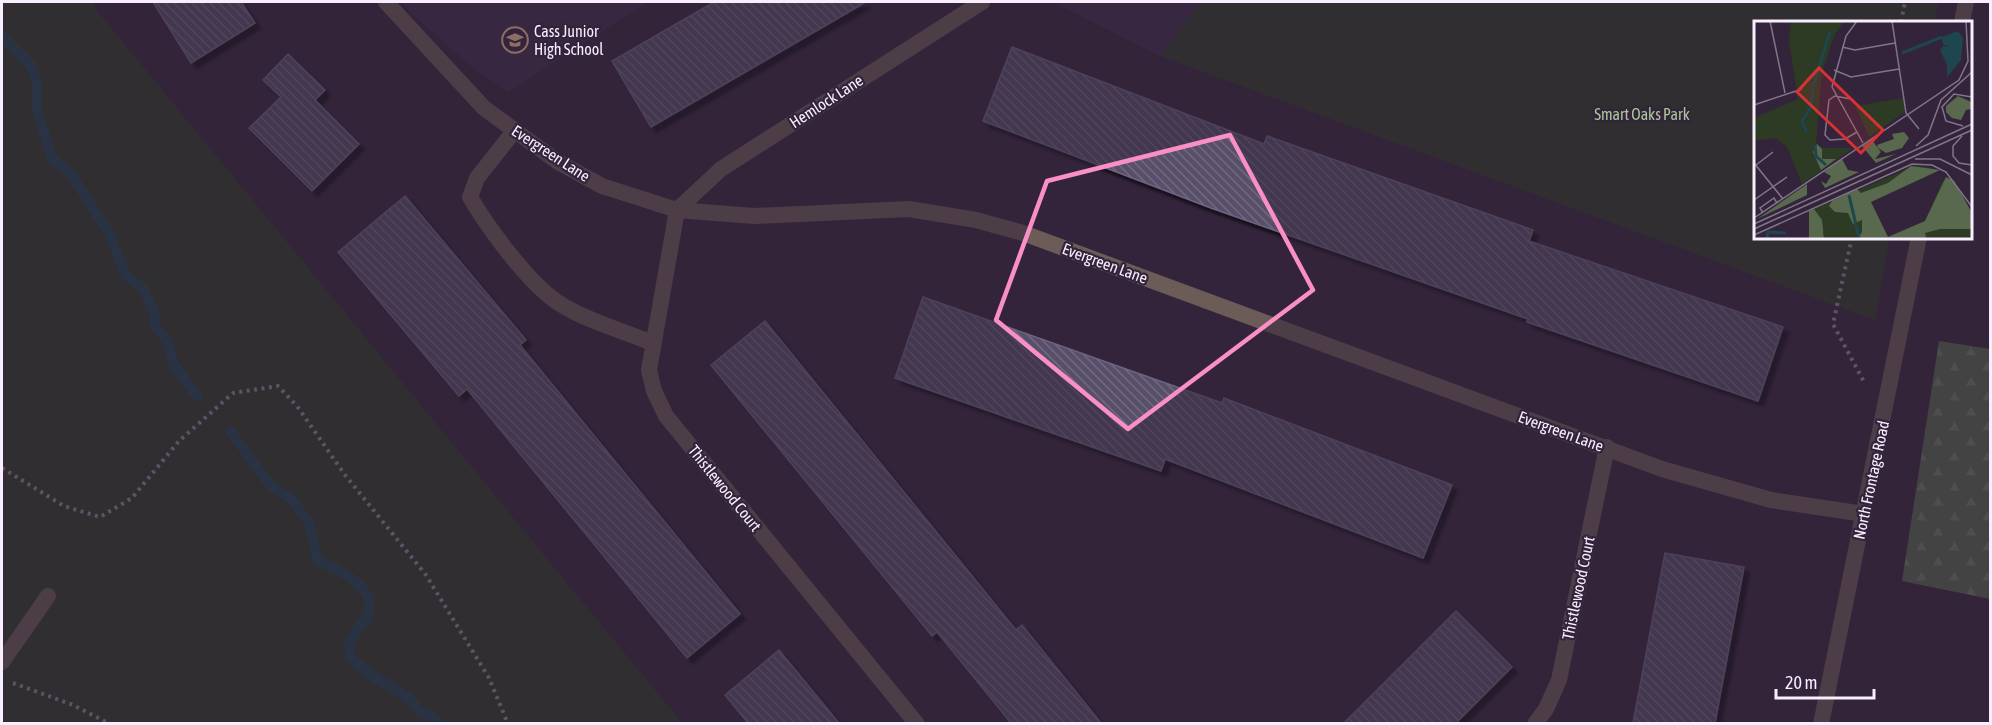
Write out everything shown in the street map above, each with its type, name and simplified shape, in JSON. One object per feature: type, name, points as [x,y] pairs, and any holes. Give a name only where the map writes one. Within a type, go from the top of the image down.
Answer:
[{"type":"street","name":"Evergreen Lane","points":[[386,2],[484,108],[558,162],[602,186],[677,210],[754,216],[909,209],[976,220],[1023,233],[1711,484],[1771,500],[1864,514]]},
{"type":"street","name":"Hemlock Lane","points":[[677,210],[721,169],[982,2]]},
{"type":"street","points":[[1962,21],[1966,2]]},
{"type":"street","points":[[515,130],[477,178],[470,196],[482,218],[535,282],[562,305],[652,343]]},
{"type":"street","name":"Thistlewood Court","points":[[677,210],[649,370],[654,391],[666,417],[918,723]]},
{"type":"street","name":"North Frontage Road","points":[[1821,723],[1919,238]]},
{"type":"street","name":"Thistlewood Court","points":[[1535,723],[1546,709],[1559,680],[1607,447]]},
{"type":"street","points":[[2,662],[48,596]]},
{"type":"path","points":[[1901,21],[1905,2]]},
{"type":"path","points":[[1852,238],[1833,324],[1859,374],[1885,414]]},
{"type":"path","points":[[2,468],[64,506],[100,517],[132,498],[179,441],[233,393],[278,386],[297,406],[345,475],[426,575],[489,678],[508,723]]},
{"type":"path","points":[[12,682],[73,705],[110,723]]},
{"type":"highlighted area","points":[[1230,135],[1313,290],[1128,429],[996,320],[1047,181]]},
{"type":"shaded area","name":"Cass Junior High School","points":[[403,2],[648,2],[508,92],[472,67],[410,12]]},
{"type":"shaded area","points":[[1053,2],[1201,2],[1160,56]]},
{"type":"green space","points":[[2,2],[93,2],[98,12],[682,723],[2,723]]},
{"type":"green space","name":"Smart Oaks Park","points":[[1201,2],[1939,2],[1934,21],[1754,21],[1754,238],[1890,238],[1875,320],[1160,56]]},
{"type":"green space","points":[[1939,341],[1990,349],[1990,599],[1902,581]]},
{"type":"building","points":[[153,2],[241,2],[255,23],[191,63]]},
{"type":"building","points":[[714,2],[866,2],[651,127],[612,61]]},
{"type":"building","points":[[1012,47],[1264,144],[1267,136],[1533,230],[1529,241],[1783,327],[1758,401],[1527,322],[1528,319],[1211,208],[983,121]]},
{"type":"building","points":[[288,54],[325,90],[315,100],[359,144],[312,191],[249,128],[281,97],[263,80]]},
{"type":"building","points":[[405,196],[526,340],[520,345],[740,614],[687,658],[467,389],[459,396],[338,252]]},
{"type":"building","points":[[923,297],[1222,403],[1224,398],[1452,485],[1423,558],[1165,459],[1161,471],[895,378]]},
{"type":"building","points":[[765,321],[1016,630],[1022,625],[1101,723],[1011,723],[937,632],[932,636],[711,365]]},
{"type":"building","points":[[1665,553],[1744,567],[1715,723],[1633,723]]},
{"type":"building","points":[[1456,611],[1512,667],[1456,723],[1344,723]]},
{"type":"building","points":[[779,650],[839,723],[748,723],[725,695]]},
{"type":"waterway","points":[[2,36],[30,64],[37,83],[37,110],[52,159],[71,174],[109,233],[126,276],[142,287],[154,311],[155,326],[168,342],[174,365],[197,396]]},
{"type":"waterway","points":[[230,431],[271,486],[291,499],[310,524],[317,560],[354,580],[369,600],[367,619],[358,628],[349,646],[351,658],[367,672],[411,700],[419,711],[441,724]]},
{"type":"place","name":"Cass Junior High School","points":[[515,40]]}]
